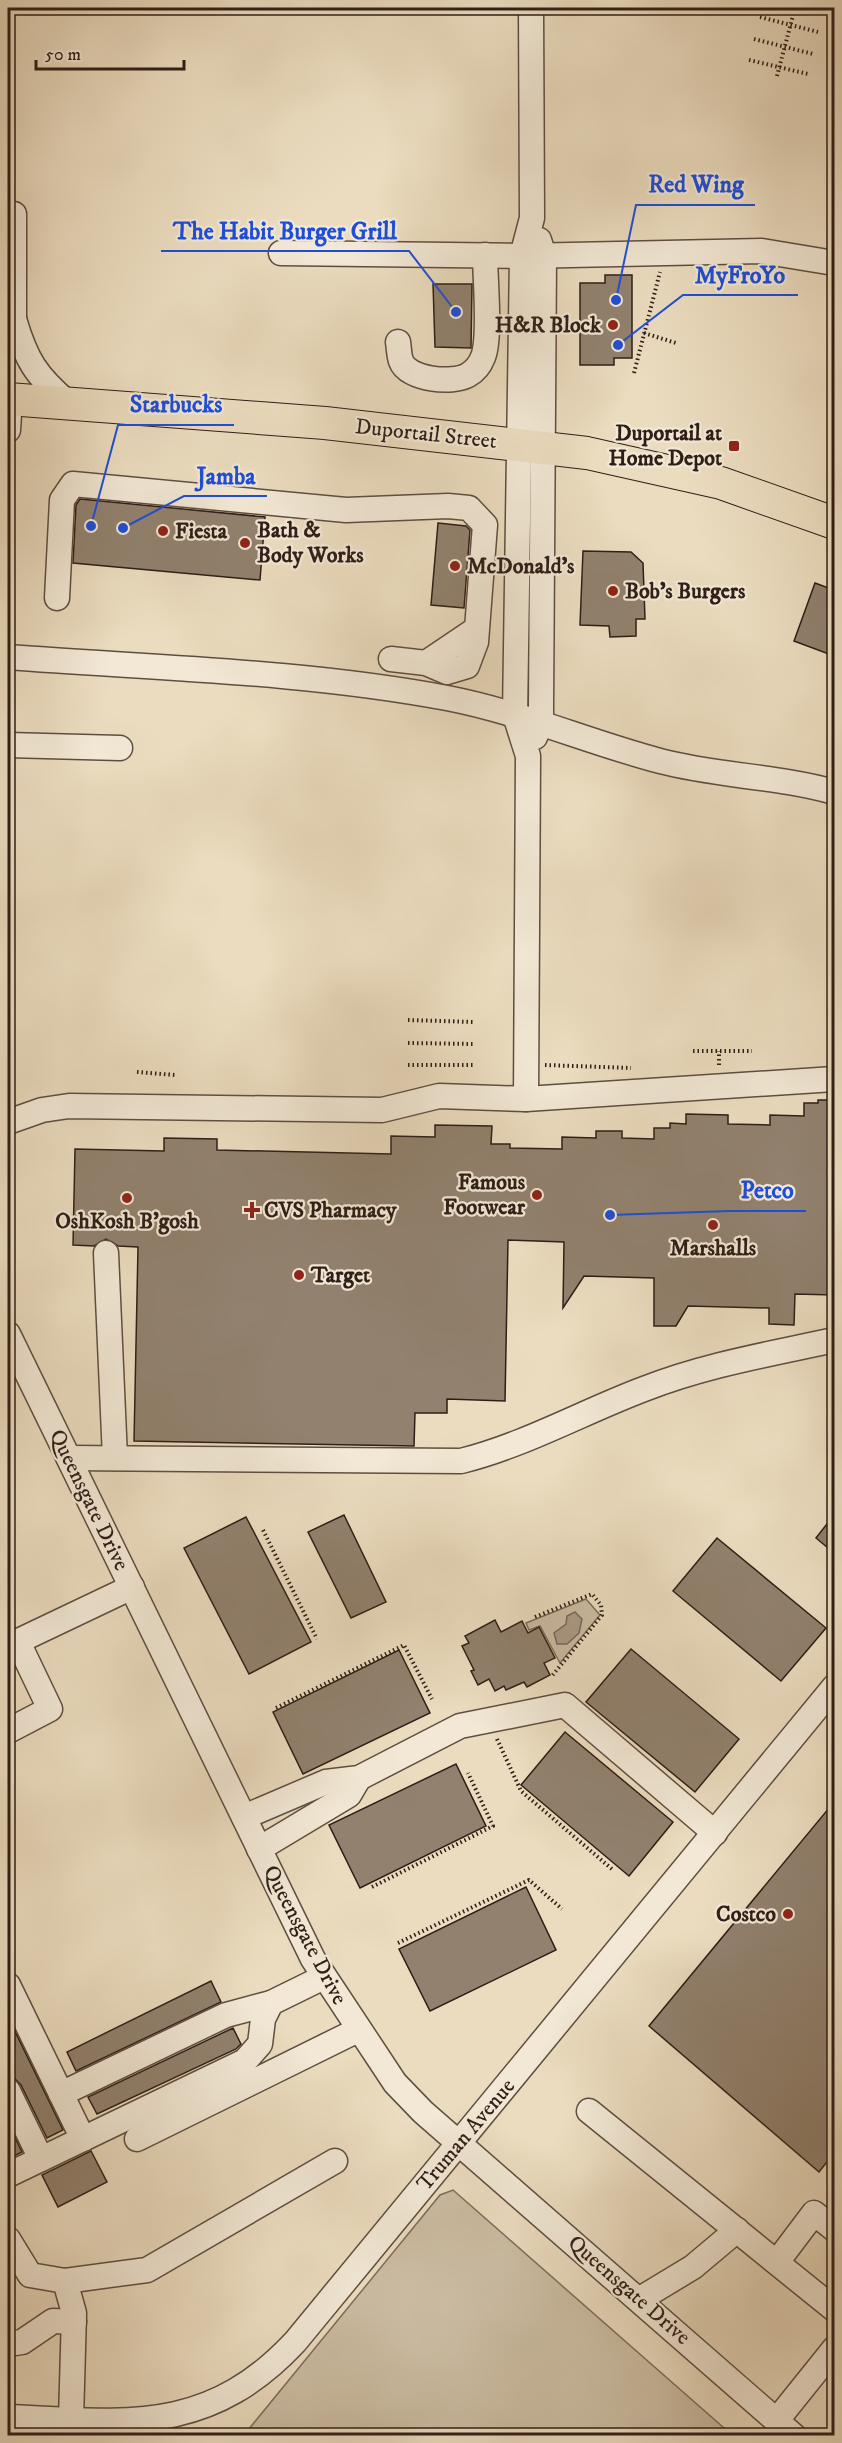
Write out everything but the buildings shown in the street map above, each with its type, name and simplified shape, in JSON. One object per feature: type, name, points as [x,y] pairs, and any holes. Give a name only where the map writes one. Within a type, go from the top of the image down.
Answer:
[{"type":"main road","name":"Duportail Street","points":[[8,409],[69,404],[325,423],[531,445],[623,459],[721,483],[834,523]]},
{"type":"street","points":[[528,756],[541,723],[531,445],[533,256],[531,8]]},
{"type":"street","points":[[8,213],[14,214],[14,319],[8,344]]},
{"type":"street","points":[[281,253],[533,256],[762,251],[834,263]]},
{"type":"street","points":[[398,342],[401,361],[407,369],[421,377],[456,379],[465,377],[476,369],[485,350],[485,255]]},
{"type":"street","points":[[14,319],[23,350],[33,368],[49,387],[69,404]]},
{"type":"street","points":[[526,1099],[528,756],[514,715],[531,445]]},
{"type":"street","points":[[57,598],[62,500],[73,484],[346,510],[448,506],[469,508],[485,525],[475,630],[426,663],[391,659]]},
{"type":"street","points":[[8,657],[367,686],[448,698],[541,723],[660,761],[764,777],[834,792]]},
{"type":"street","points":[[8,745],[120,748]]},
{"type":"street","points":[[8,1122],[42,1110],[69,1106],[382,1110],[439,1096],[526,1099],[834,1079]]},
{"type":"street","points":[[106,1253],[115,1458]]},
{"type":"street","name":"Queensgate Drive","points":[[8,1334],[259,1849],[324,1977],[358,2030],[395,2082],[423,2112],[640,2299],[785,2428]]},
{"type":"street","points":[[69,1458],[461,1461],[495,1452],[643,1389],[687,1373],[834,1340]]},
{"type":"street","points":[[8,1731],[50,1709],[10,1644],[132,1587]]},
{"type":"street","name":"Truman Avenue","points":[[8,2417],[138,2421],[166,2418],[210,2405],[254,2379],[296,2342],[834,1687]]},
{"type":"street","points":[[244,1817],[326,1782],[359,1778],[460,1726],[565,1705],[715,1833]]},
{"type":"street","points":[[259,1849],[349,1795],[359,1778]]},
{"type":"street","points":[[61,2094],[226,2015],[271,2003],[324,1977]]},
{"type":"street","points":[[8,1985],[83,2139]]},
{"type":"street","points":[[8,2175],[245,2061],[260,2044],[263,2019],[271,2003]]},
{"type":"street","points":[[137,2139],[358,2030]]},
{"type":"street","points":[[8,2091],[41,2159]]},
{"type":"street","points":[[589,2111],[777,2262],[831,2298]]},
{"type":"street","points":[[8,2239],[30,2275],[65,2281],[147,2270],[335,2161]]},
{"type":"street","points":[[777,2262],[814,2213],[834,2229]]},
{"type":"street","points":[[640,2299],[693,2267],[737,2230]]},
{"type":"street","points":[[65,2281],[74,2322],[70,2420]]},
{"type":"street","points":[[8,2344],[21,2342],[52,2321],[74,2322]]},
{"type":"street","points":[[785,2428],[834,2349]]},
{"type":"path","points":[[777,76],[795,8]]},
{"type":"path","points":[[760,17],[818,32]]},
{"type":"path","points":[[754,39],[813,54]]},
{"type":"path","points":[[749,60],[808,74]]},
{"type":"path","points":[[634,373],[665,253]]},
{"type":"path","points":[[644,333],[676,343]]},
{"type":"path","points":[[831,697],[834,687]]},
{"type":"path","points":[[408,1020],[474,1022]]},
{"type":"path","points":[[408,1043],[473,1044]]},
{"type":"path","points":[[693,1051],[752,1051]]},
{"type":"path","points":[[408,1065],[473,1065]]},
{"type":"path","points":[[545,1065],[635,1069]]},
{"type":"path","points":[[137,1072],[174,1075]]},
{"type":"path","points":[[264,1530],[317,1639]]},
{"type":"path","points":[[535,1617],[592,1594],[601,1605],[602,1615],[551,1677]]},
{"type":"path","points":[[276,1708],[404,1645],[432,1699]]},
{"type":"path","points":[[493,1732],[521,1791],[614,1870]]},
{"type":"path","points":[[372,1887],[493,1826],[468,1773]]},
{"type":"path","points":[[398,1943],[529,1880],[562,1909]]},
{"type":"shaded area","points":[[586,1599],[600,1615],[560,1663],[540,1626],[529,1630],[526,1623]]},
{"type":"shaded area","points":[[575,1612],[582,1619],[579,1633],[567,1644],[557,1644],[554,1633],[566,1624],[567,1616]]},
{"type":"shaded area","points":[[453,2190],[732,2435],[244,2435],[440,2195]]},
{"type":"place","name":"Red Wing","points":[[616,300]]},
{"type":"place","name":"The Habit Burger Grill","points":[[456,312]]},
{"type":"place","name":"H&R Block","points":[[613,325]]},
{"type":"place","name":"MyFroYo","points":[[618,345]]},
{"type":"place","name":"Duportail at Home Depot","points":[[734,446]]},
{"type":"place","name":"Starbucks","points":[[91,526]]},
{"type":"place","name":"Jamba","points":[[123,528]]},
{"type":"place","name":"Fiesta","points":[[163,531]]},
{"type":"place","name":"Bath & Body Works","points":[[245,543]]},
{"type":"place","name":"McDonald's","points":[[455,566]]},
{"type":"place","name":"Bob's Burgers","points":[[613,591]]},
{"type":"place","name":"Famous Footwear","points":[[537,1195]]},
{"type":"place","name":"OshKosh B'gosh","points":[[127,1198]]},
{"type":"place","name":"CVS Pharmacy","points":[[252,1210]]},
{"type":"place","name":"Petco","points":[[610,1215]]},
{"type":"place","name":"Marshalls","points":[[713,1225]]},
{"type":"place","name":"Target","points":[[299,1275]]},
{"type":"place","name":"Costco","points":[[788,1914]]}]
